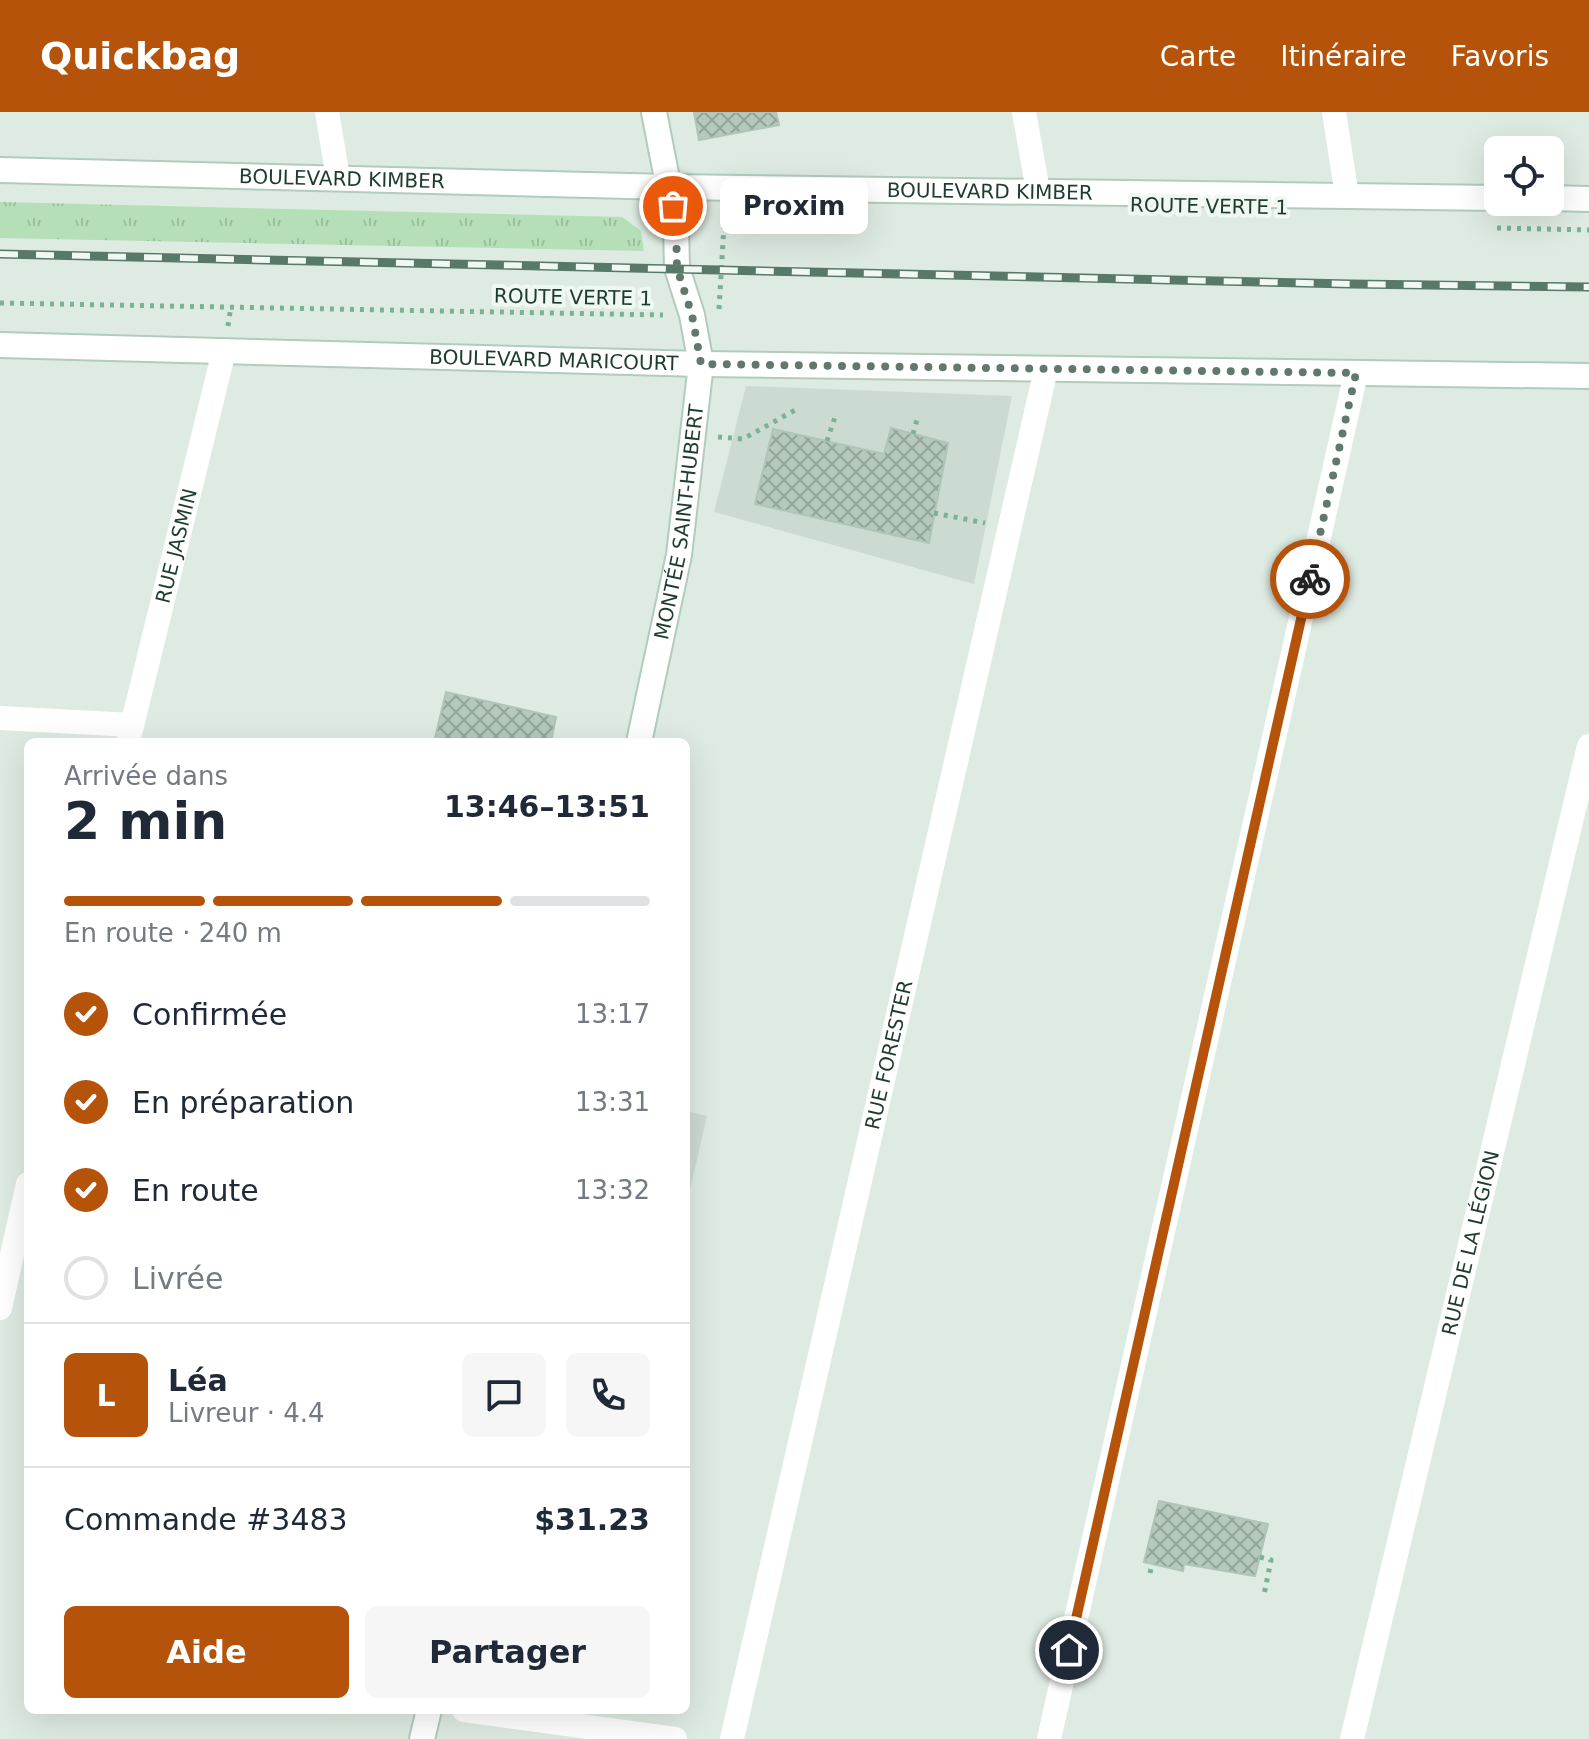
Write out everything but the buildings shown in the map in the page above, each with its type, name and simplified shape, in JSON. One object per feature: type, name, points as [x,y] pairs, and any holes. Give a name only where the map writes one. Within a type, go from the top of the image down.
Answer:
[{"type":"street","points":[[327,112],[338,178]]},
{"type":"street","name":"MONTÉE SAINT-HUBERT","points":[[640,738],[679,555],[701,364],[692,315],[677,268],[676,225],[654,112]]},
{"type":"street","points":[[1024,112],[1038,191]]},
{"type":"street","points":[[1334,112],[1347,196]]},
{"type":"street","name":"BOULEVARD KIMBER","points":[[0,170],[669,187],[1484,198]]},
{"type":"street","points":[[1564,198],[1589,199]]},
{"type":"street","name":"BOULEVARD MARICOURT","points":[[0,345],[701,364],[1589,376]]},
{"type":"street","name":"RUE JASMIN","points":[[130,734],[224,351]]},
{"type":"street","name":"RUE FORESTER","points":[[732,1739],[1046,369]]},
{"type":"street","points":[[1049,1739],[1356,373]]},
{"type":"street","points":[[0,718],[130,734]]},
{"type":"street","name":"RUE DE LA LÉGION","points":[[1352,1739],[1589,746]]},
{"type":"street","points":[[0,1308],[24,1202]]},
{"type":"street","points":[[422,1739],[428,1714]]},
{"type":"street","points":[[493,1714],[675,1739]]},
{"type":"path","points":[[692,315],[715,313],[720,307],[724,225],[740,215]]},
{"type":"path","points":[[1482,227],[1589,230]]},
{"type":"path","name":"ROUTE VERTE 1","points":[[0,303],[692,315]]},
{"type":"path","points":[[693,435],[743,439],[797,409]]},
{"type":"path","points":[[913,434],[918,416]]},
{"type":"path","points":[[827,441],[835,417]]},
{"type":"path","points":[[934,513],[1009,527]]},
{"type":"path","points":[[1260,1557],[1271,1560],[1264,1595]]},
{"type":"path","points":[[1150,1573],[1152,1564]]},
{"type":"shaded area","points":[[746,386],[1012,396],[974,584],[714,512]]},
{"type":"shaded area","points":[[690,1112],[707,1116],[690,1190]]},
{"type":"green space","points":[[0,202],[622,217],[641,231],[644,251],[0,238]]},
{"type":"railway","points":[[0,254],[1589,287]]},
{"type":"way so far","points":[[673,206],[677,268],[692,315],[701,364],[1356,373],[1310,579]]},
{"type":"place","name":"Proxim","points":[[673,206]]},
{"type":"route","points":[[1069,1650],[1310,579]]}]
